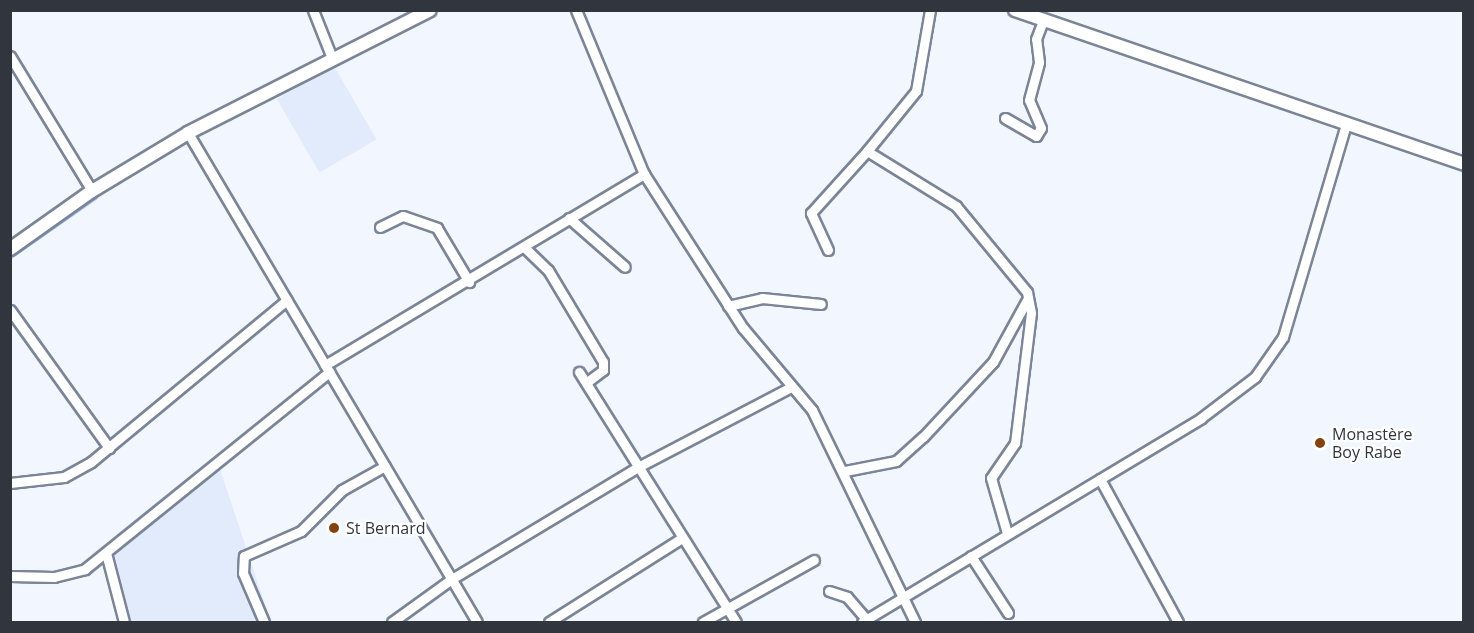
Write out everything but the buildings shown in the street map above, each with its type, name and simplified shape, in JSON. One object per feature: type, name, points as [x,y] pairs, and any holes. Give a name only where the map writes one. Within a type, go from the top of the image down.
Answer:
[{"type":"main road","points":[[10,249],[92,191],[188,133],[430,10]]},
{"type":"main road","points":[[1015,10],[1464,164]]},
{"type":"street","points":[[313,10],[332,58]]},
{"type":"street","points":[[576,10],[644,174],[728,306],[789,388],[812,410],[845,471],[902,599],[915,622]]},
{"type":"street","points":[[828,250],[811,213],[867,151],[916,91],[930,10]]},
{"type":"street","points":[[1005,118],[1036,136],[1041,128],[1029,100],[1039,62],[1036,39],[1043,21]]},
{"type":"street","points":[[10,56],[92,191]]},
{"type":"street","points":[[829,591],[847,597],[868,621],[1007,533],[1236,396],[1271,359],[1282,337],[1346,124]]},
{"type":"street","points":[[188,133],[450,580],[477,622]]},
{"type":"street","points":[[867,151],[956,206],[1000,254],[1029,297],[1031,313],[1015,443],[991,478],[1007,533]]},
{"type":"street","points":[[10,576],[71,574],[106,553],[327,368],[644,174]]},
{"type":"street","points":[[380,227],[403,216],[437,228],[469,282]]},
{"type":"street","points":[[569,218],[625,267]]},
{"type":"street","points":[[524,247],[548,270],[603,363],[603,370],[586,383]]},
{"type":"street","points":[[845,471],[896,461],[923,437],[993,362],[1029,297]]},
{"type":"street","points":[[728,306],[762,298],[821,303]]},
{"type":"street","points":[[10,483],[64,477],[109,448],[287,300]]},
{"type":"street","points":[[10,310],[109,448]]},
{"type":"street","points":[[579,372],[736,622]]},
{"type":"street","points":[[392,622],[450,580],[640,466],[789,388]]},
{"type":"street","points":[[264,622],[243,573],[244,556],[301,531],[342,490],[385,466]]},
{"type":"street","points":[[1100,479],[1178,622]]},
{"type":"street","points":[[549,622],[682,537]]},
{"type":"street","points":[[106,553],[124,622]]},
{"type":"street","points":[[971,556],[1008,613]]},
{"type":"street","points":[[703,622],[814,560]]},
{"type":"shaded area","points":[[334,66],[376,140],[319,173],[277,99]]},
{"type":"shaded area","points":[[219,466],[271,622],[127,622],[111,548]]},
{"type":"waterway","points":[[10,259],[97,198]]},
{"type":"place","name":"Monastère Boy Rabe","points":[[1320,443]]},
{"type":"place","name":"St Bernard","points":[[334,528]]}]
